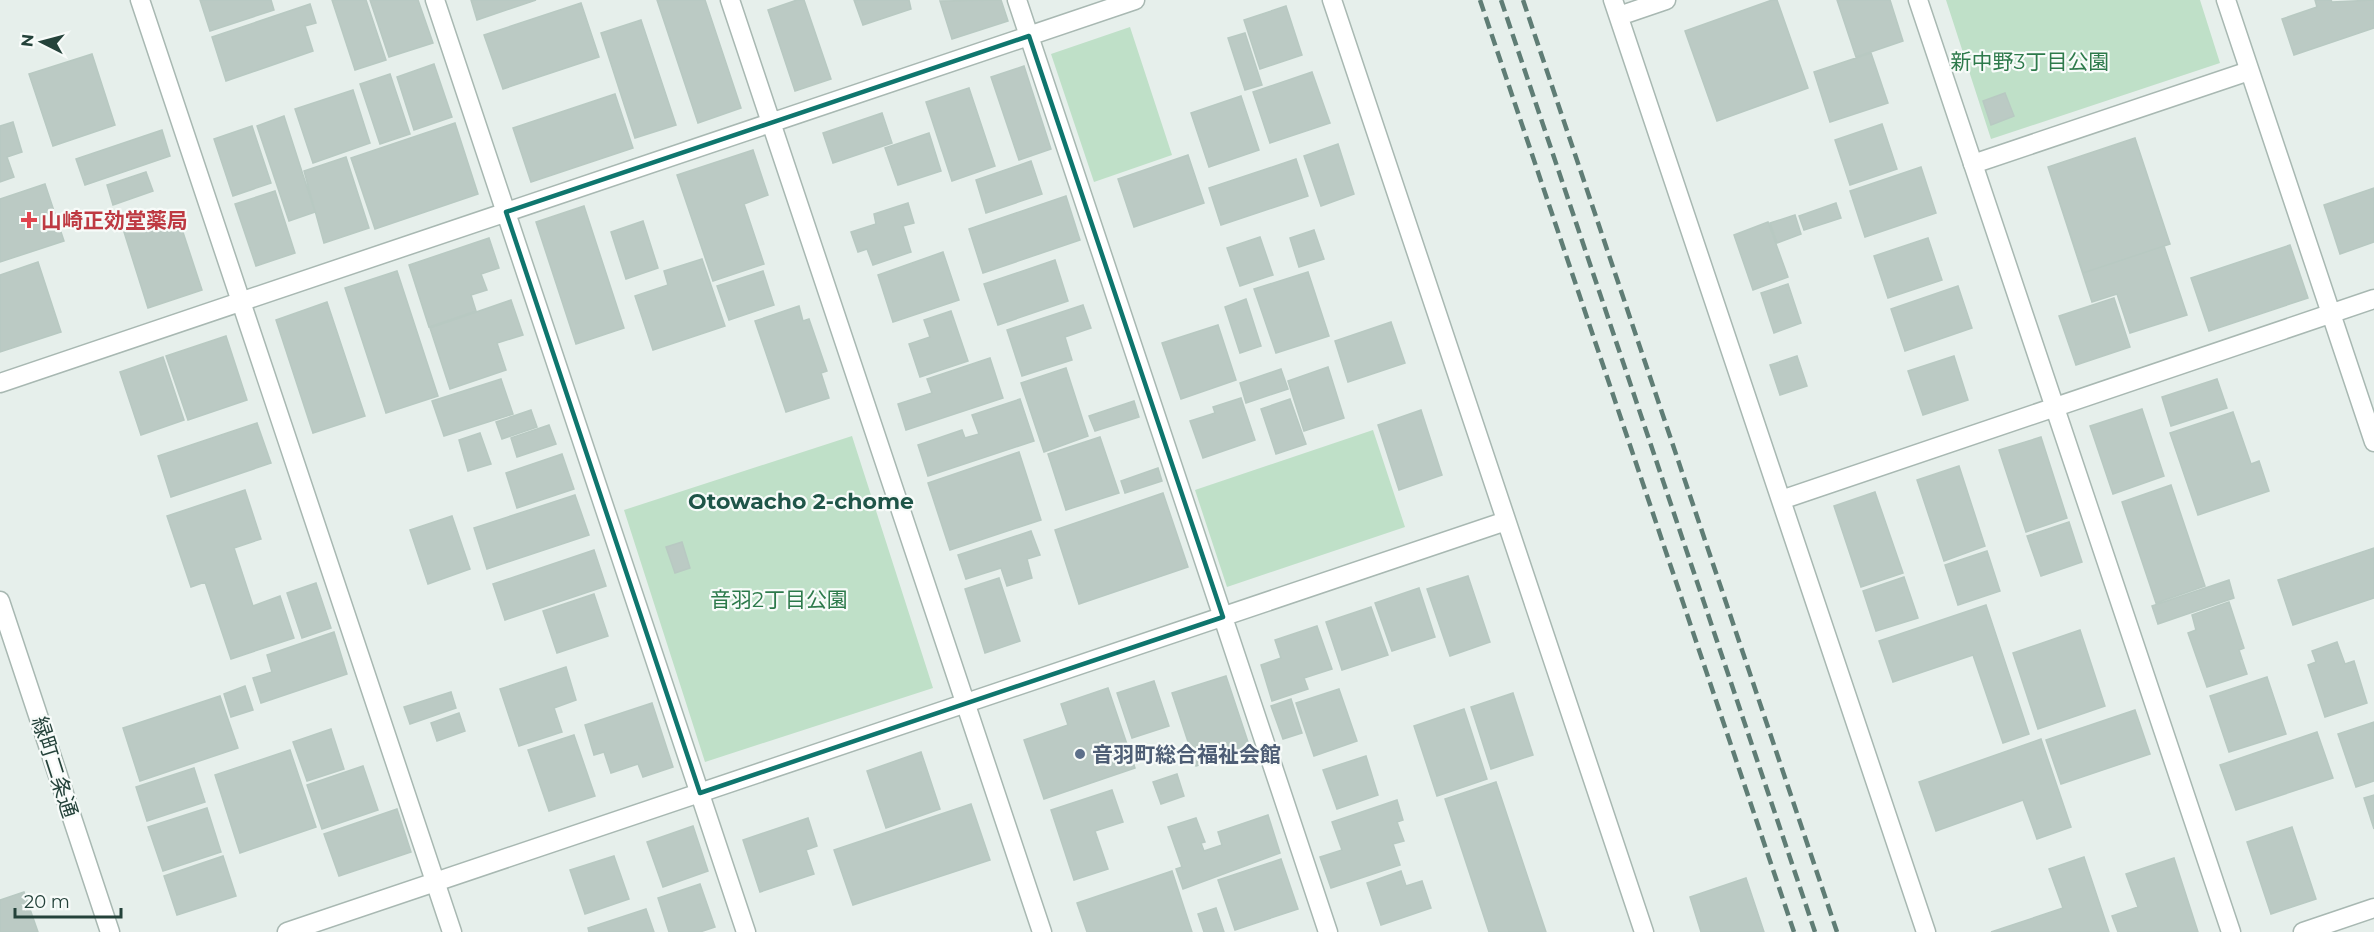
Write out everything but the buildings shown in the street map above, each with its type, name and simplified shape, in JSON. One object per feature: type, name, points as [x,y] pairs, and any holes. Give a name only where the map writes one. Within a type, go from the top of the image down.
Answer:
[{"type":"street","points":[[140,0],[452,932]]},
{"type":"street","points":[[435,0],[746,932]]},
{"type":"street","points":[[730,0],[1042,932]]},
{"type":"street","points":[[1017,0],[1328,932]]},
{"type":"street","points":[[0,383],[1135,0]]},
{"type":"street","points":[[1332,0],[1644,932]]},
{"type":"street","points":[[1666,0],[1616,8],[1926,932]]},
{"type":"street","points":[[1918,0],[2231,932]]},
{"type":"street","points":[[2226,0],[2374,442]]},
{"type":"street","points":[[1973,164],[2249,71]]},
{"type":"street","points":[[1781,500],[2374,299]]},
{"type":"street","points":[[287,932],[1506,521]]},
{"type":"street","name":"緑町二条通","points":[[0,601],[110,932]]},
{"type":"street","points":[[2302,932],[2374,908]]},
{"type":"highlighted area","points":[[1029,36],[1223,617],[700,793],[506,212]]},
{"type":"green space","name":"新中野3丁目公園","points":[[1946,0],[2200,0],[2220,63],[1991,139]]},
{"type":"green space","points":[[1130,27],[1172,155],[1094,182],[1051,54]]},
{"type":"green space","points":[[1373,430],[1405,527],[1227,587],[1195,490]]},
{"type":"green space","name":"音羽2丁目公園","points":[[852,436],[933,688],[705,762],[624,510]]},
{"type":"railway","points":[[1480,0],[1794,932]]},
{"type":"railway","points":[[1501,0],[1815,932]]},
{"type":"railway","points":[[1523,0],[1837,932]]},
{"type":"place","name":"山崎正効堂薬局","points":[[29,220]]},
{"type":"place","name":"音羽町総合福祉会館","points":[[1080,754]]},
{"type":"district","name":"Otowacho 2-chome","points":[[801,501]]}]
